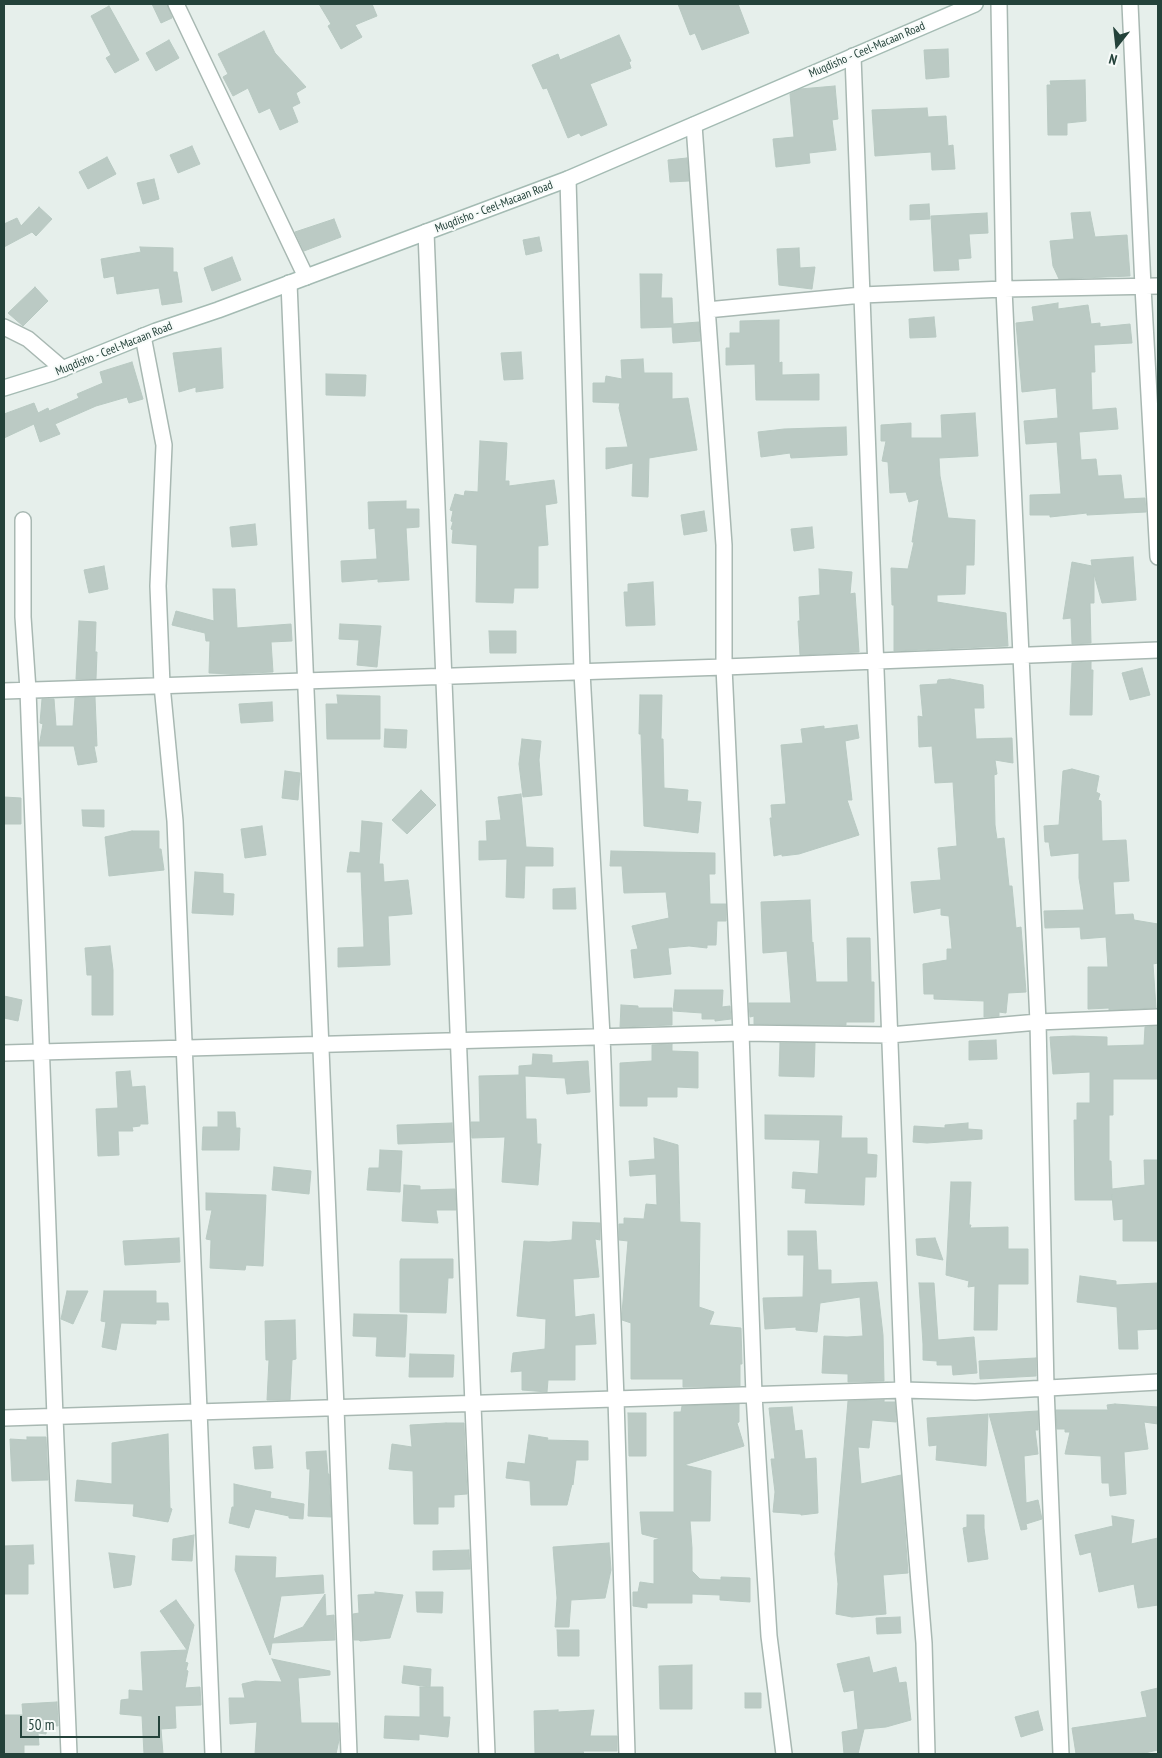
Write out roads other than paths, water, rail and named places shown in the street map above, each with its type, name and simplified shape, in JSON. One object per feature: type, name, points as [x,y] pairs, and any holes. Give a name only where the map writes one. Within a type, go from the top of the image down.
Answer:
[{"type":"street","points":[[176,4],[306,277]]},
{"type":"street","name":"Muqdisho - Ceel-Macaan Road","points":[[4,388],[62,369],[143,336],[568,179],[975,4]]},
{"type":"street","points":[[999,4],[1004,289],[1038,1022],[1046,1388],[1062,1754]]},
{"type":"street","points":[[1130,4],[1151,286],[1158,557]]},
{"type":"street","points":[[853,56],[903,1390],[924,1643],[927,1754]]},
{"type":"street","points":[[694,125],[724,546],[724,668],[754,1395],[768,1636],[784,1754]]},
{"type":"street","points":[[568,179],[582,672],[602,1036],[627,1754]]},
{"type":"street","points":[[426,232],[487,1754]]},
{"type":"street","points":[[289,283],[349,1754]]},
{"type":"street","points":[[707,310],[862,294],[1151,286]]},
{"type":"street","points":[[4,326],[28,339],[62,369]]},
{"type":"street","points":[[143,336],[164,445],[158,586],[162,686],[174,820],[185,1047],[213,1754]]},
{"type":"street","points":[[23,520],[23,617],[28,690],[55,1417],[70,1754]]},
{"type":"street","points":[[4,691],[724,668],[1158,650]]},
{"type":"street","points":[[4,1053],[740,1033],[890,1035],[1038,1022],[1158,1017]]},
{"type":"street","points":[[4,1418],[903,1390],[975,1392],[1158,1382]]}]
